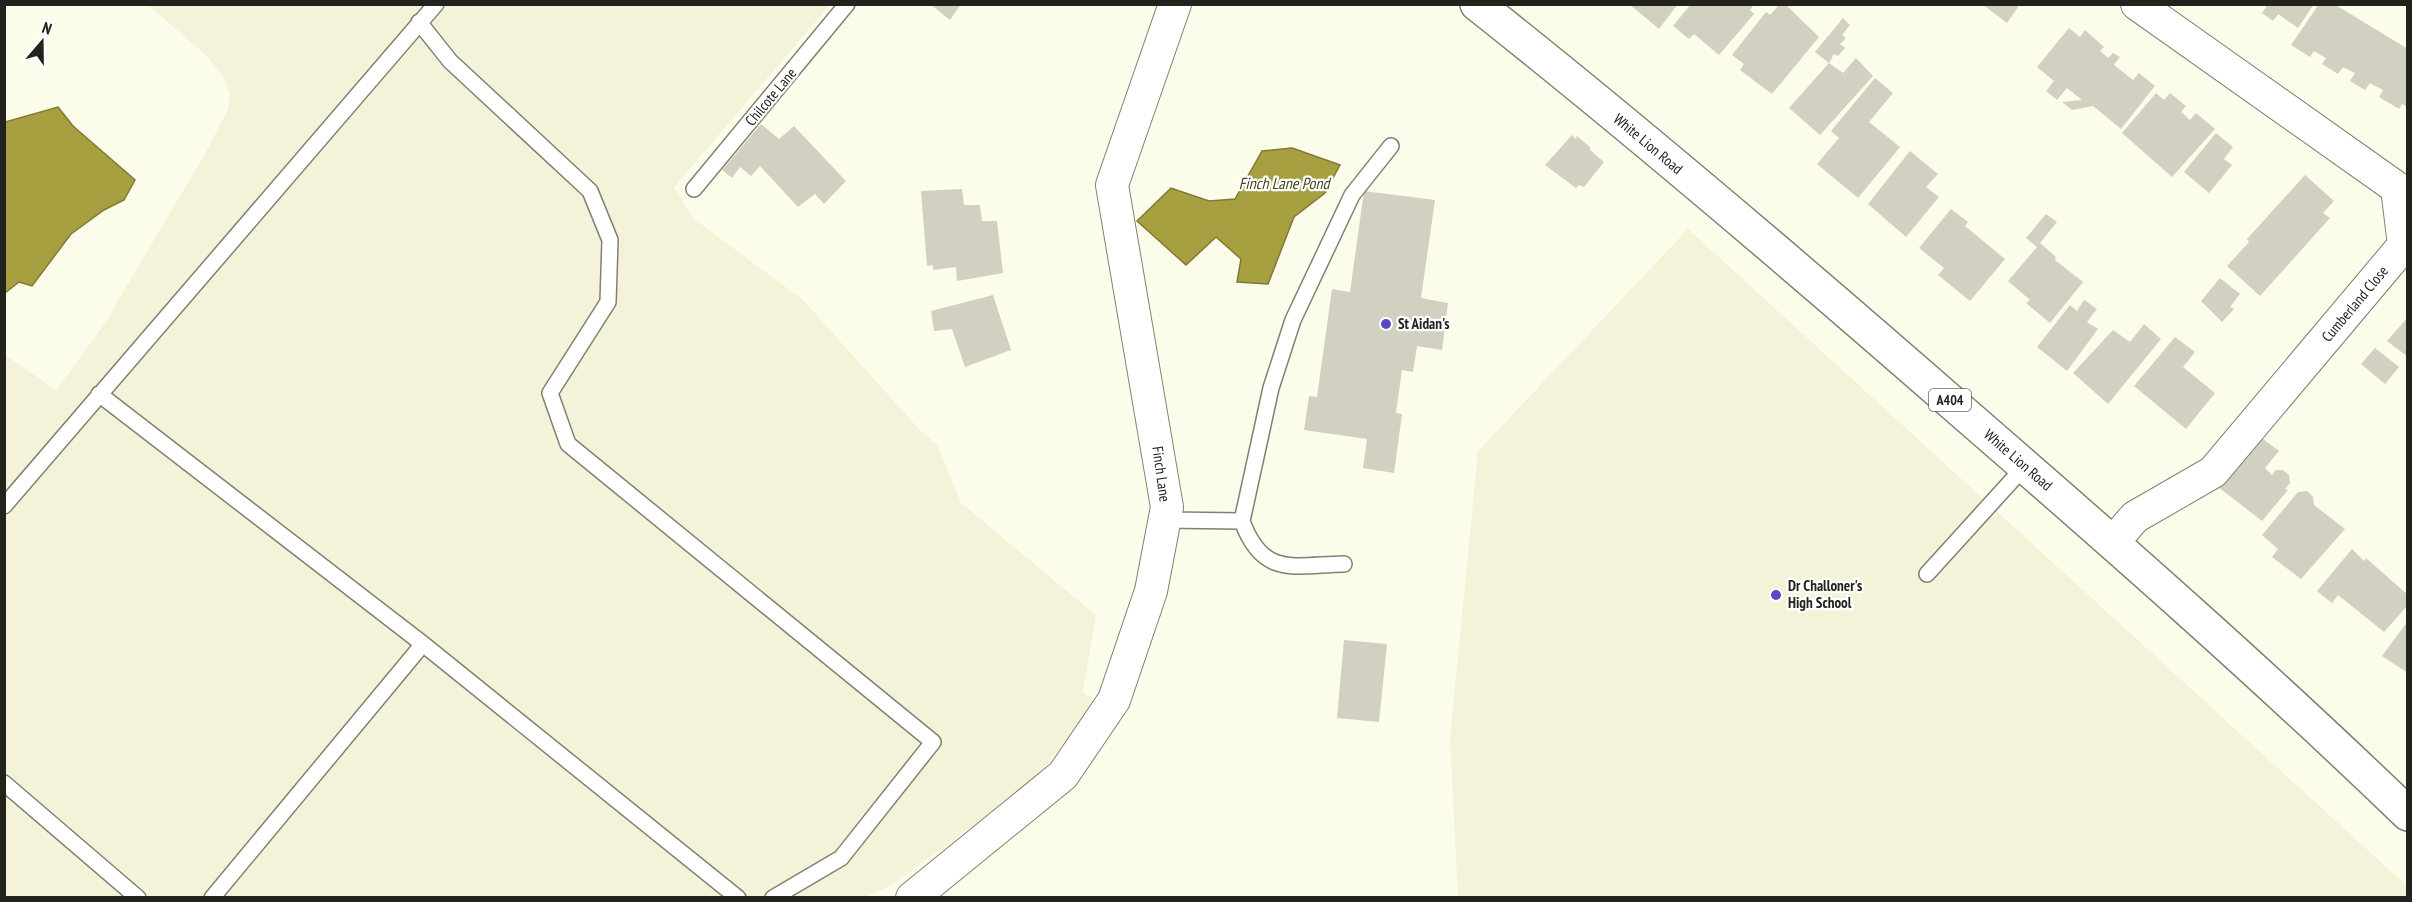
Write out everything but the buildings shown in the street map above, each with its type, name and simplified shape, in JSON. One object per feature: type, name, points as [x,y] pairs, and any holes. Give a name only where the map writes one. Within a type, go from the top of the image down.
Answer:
[{"type":"main road","name":"White Lion Road","points":[[1477,4],[1802,272],[2113,542],[2308,718],[2408,814]]},
{"type":"street","name":"Finch Lane","points":[[912,897],[1063,776],[1114,700],[1151,591],[1167,507],[1112,185],[1175,4]]},
{"type":"street","name":"Cumberland Close","points":[[2113,542],[2135,517],[2213,472],[2404,246],[2397,188],[2138,4]]},
{"type":"lane","points":[[4,506],[436,4]]},
{"type":"lane","name":"Chilcote Lane","points":[[694,189],[848,4]]},
{"type":"lane","points":[[419,22],[450,61],[590,190],[610,240],[608,302],[550,393],[568,444],[933,742],[841,858],[773,897]]},
{"type":"lane","points":[[1344,564],[1288,565],[1266,560],[1248,539],[1242,521],[1271,388],[1293,320],[1352,195],[1391,146]]},
{"type":"lane","points":[[99,394],[423,644],[738,897]]},
{"type":"lane","points":[[1927,574],[2025,466]]},
{"type":"lane","points":[[1165,520],[1242,521]]},
{"type":"lane","points":[[212,897],[423,644]]},
{"type":"lane","points":[[4,783],[138,897]]},
{"type":"shaded area","points":[[148,5],[830,5],[674,187],[693,218],[803,300],[918,428],[938,446],[961,503],[1096,615],[1083,692],[1098,705],[1071,734],[1036,779],[892,885],[865,897],[5,897],[4,354],[56,390],[103,326],[205,154],[228,109],[230,96],[225,79],[208,57]]},
{"type":"shaded area","name":"Dr Challoner's High School","points":[[1688,229],[2408,887],[2407,898],[1458,898],[1450,739],[1478,451]]},
{"type":"water","points":[[58,107],[73,126],[135,180],[124,200],[104,210],[71,234],[32,286],[19,282],[5,293],[5,122]]},
{"type":"water","name":"Finch Lane Pond","points":[[1292,148],[1340,165],[1325,193],[1294,217],[1268,284],[1237,282],[1241,259],[1216,237],[1186,265],[1137,221],[1171,188],[1209,201],[1235,199],[1262,151]]},
{"type":"place","name":"St Aidan's","points":[[1386,324]]},
{"type":"place","name":"Dr Challoner's High School","points":[[1776,595]]}]
